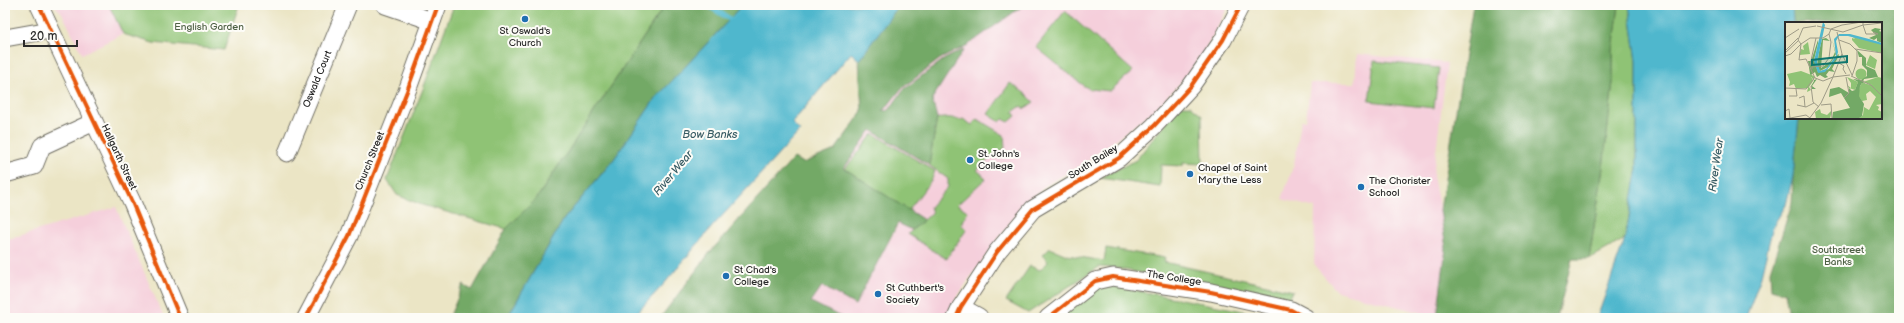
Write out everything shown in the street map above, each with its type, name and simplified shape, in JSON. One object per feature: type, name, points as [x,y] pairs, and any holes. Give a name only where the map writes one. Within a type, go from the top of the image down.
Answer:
[{"type":"street","name":"Hallgarth Street","points":[[39,5],[132,202],[180,318]]},
{"type":"street","name":"Oswald Court","points":[[287,153],[348,5]]},
{"type":"street","points":[[385,5],[435,13]]},
{"type":"street","name":"South Bailey","points":[[959,313],[998,252],[1034,209],[1119,158],[1154,126],[1191,86],[1223,40],[1241,5]]},
{"type":"street","name":"Church Street","points":[[306,318],[349,236],[407,91],[435,13]]},
{"type":"street","points":[[5,38],[50,30]]},
{"type":"street","points":[[5,174],[34,166],[42,146],[94,122]]},
{"type":"street","name":"The College","points":[[1048,318],[1095,281],[1113,277],[1211,292],[1291,310],[1306,318]]},
{"type":"street","points":[[959,313],[979,316]]},
{"type":"shaded area","name":"English Garden","points":[[239,5],[224,50],[153,43],[123,34],[82,54],[62,13],[55,6]]},
{"type":"shaded area","name":"St. John's College","points":[[1024,5],[1229,5],[1205,51],[1184,79],[1155,110],[1085,163],[1046,185],[1016,215],[967,282],[944,318],[660,318],[711,251],[811,302],[822,286],[855,305],[906,210],[843,168],[871,130],[881,110],[886,108],[901,89],[941,59],[968,45]]},
{"type":"shaded area","name":"The Chorister School","points":[[1357,54],[1447,63],[1433,176],[1446,248],[1437,317],[1337,291],[1314,265],[1315,208],[1282,199],[1294,164],[1301,120],[1306,120],[1310,83],[1355,83]]},
{"type":"shaded area","points":[[116,207],[164,318],[5,318],[5,240]]},
{"type":"green space","name":"English Garden","points":[[109,5],[239,5],[224,50],[153,43],[123,34]]},
{"type":"green space","points":[[454,5],[665,5],[537,198],[506,229],[422,205],[397,195],[387,180]]},
{"type":"green space","points":[[665,5],[743,5],[655,99],[614,159],[564,219],[507,318],[449,318],[463,285],[472,290],[506,229],[537,198]]},
{"type":"green space","points":[[899,5],[1024,5],[968,45],[940,59],[901,89],[886,108],[882,110],[887,111],[890,109],[903,90],[943,60],[964,49],[932,99],[937,118],[929,165],[871,130],[844,168],[924,220],[912,230],[898,223],[855,305],[822,286],[811,302],[843,318],[660,318],[711,251],[794,158],[803,163],[835,150],[862,112],[859,60]]},
{"type":"green space","points":[[1473,5],[1619,5],[1613,50],[1613,82],[1603,168],[1589,259],[1572,259],[1557,318],[1437,317],[1446,248],[1440,210]]},
{"type":"green space","points":[[1619,5],[1629,5],[1637,61],[1637,173],[1625,239],[1589,259],[1603,168],[1613,82],[1613,50]]},
{"type":"green space","name":"Southstreet Banks","points":[[1792,5],[1899,5],[1899,318],[1787,318],[1788,309],[1785,293],[1771,289],[1770,271],[1792,203],[1793,176],[1799,119],[1882,119],[1882,22],[1793,22]]},
{"type":"green space","points":[[1065,11],[1133,71],[1110,91],[1090,89],[1084,86],[1036,47]]},
{"type":"green space","points":[[1374,61],[1439,68],[1434,108],[1369,101]]},
{"type":"green space","points":[[1010,83],[1026,94],[1034,102],[1024,109],[1021,106],[1013,112],[1016,116],[1009,122],[1003,119],[1000,122],[988,114]]},
{"type":"green space","points":[[1180,105],[1190,105],[1202,115],[1203,164],[1183,163],[1183,166],[1161,165],[1160,187],[1100,178],[1136,160]]},
{"type":"green space","points":[[937,118],[963,119],[972,125],[977,119],[1004,135],[1005,148],[996,155],[995,153],[977,170],[986,178],[957,205],[968,211],[961,225],[967,229],[946,259],[908,234],[932,213],[930,207],[948,187],[948,179],[929,165]]},
{"type":"green space","points":[[872,135],[875,135],[935,171],[932,179],[908,211],[845,169]]},
{"type":"green space","points":[[1050,248],[1067,255],[1104,261],[1106,248],[1165,258],[1164,262],[1293,291],[1288,302],[1115,268],[1099,267],[1028,313],[1006,301],[1030,266],[1040,270],[1048,262],[1043,255]]},
{"type":"green space","points":[[1099,286],[1112,286],[1281,318],[1063,318],[1062,316]]},
{"type":"water","name":"Bow Banks","points":[[743,5],[899,5],[859,60],[851,53],[792,123],[800,131],[712,227],[664,284],[632,318],[507,318],[564,219],[614,159],[655,99]]},
{"type":"water","name":"River Wear","points":[[1629,5],[1792,5],[1793,22],[1785,22],[1785,119],[1799,119],[1793,176],[1786,205],[1773,226],[1761,276],[1746,318],[1597,318],[1625,239],[1637,173],[1637,61]]},
{"type":"waterway","points":[[713,5],[712,8],[730,19]]},
{"type":"cycle path","points":[[39,5],[132,202],[180,318]]},
{"type":"cycle path","points":[[306,318],[349,236],[407,91],[438,5]]},
{"type":"cycle path","points":[[956,318],[961,307],[997,252],[1033,209],[1119,158],[1154,126],[1191,86],[1223,40],[1241,5]]},
{"type":"cycle path","points":[[1048,318],[1095,281],[1113,277],[1211,292],[1291,310],[1306,318]]},
{"type":"place","name":"St Oswald's Church","points":[[525,19]]},
{"type":"place","name":"St. John's College","points":[[970,160]]},
{"type":"place","name":"Chapel of Saint Mary the Less","points":[[1190,174]]},
{"type":"place","name":"The Chorister School","points":[[1361,187]]},
{"type":"place","name":"St Chad's College","points":[[726,276]]},
{"type":"place","name":"St Cuthbert's Society","points":[[878,294]]}]
